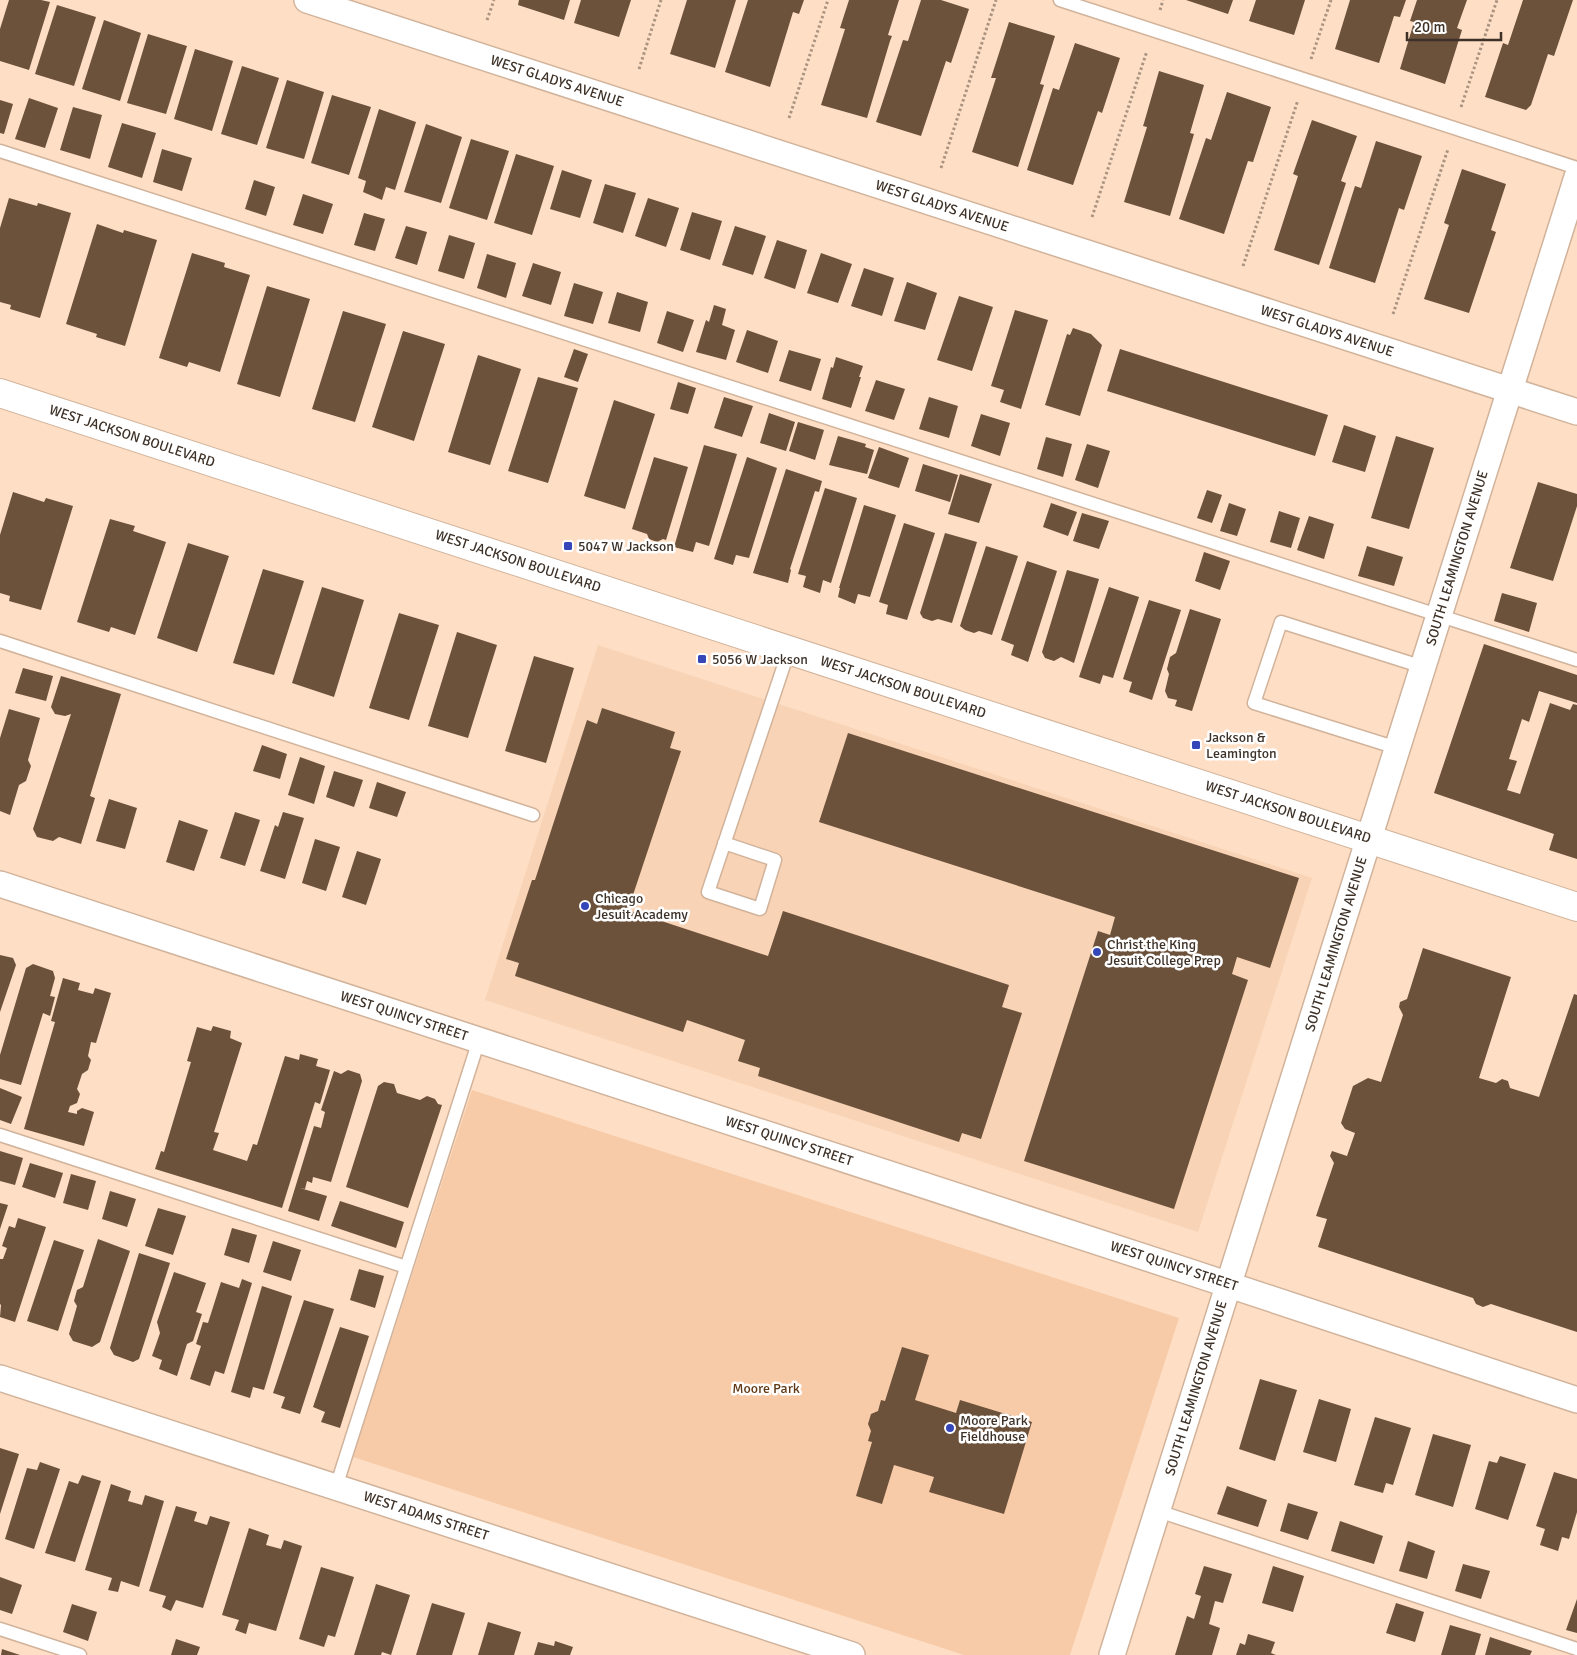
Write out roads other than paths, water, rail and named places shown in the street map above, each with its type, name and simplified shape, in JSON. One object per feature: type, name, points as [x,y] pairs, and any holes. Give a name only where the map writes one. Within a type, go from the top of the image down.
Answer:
[{"type":"street","name":"WEST GLADYS AVENUE","points":[[307,0],[1577,412]]},
{"type":"street","name":"SOUTH LEAMINGTON AVENUE","points":[[1112,1655],[1577,177]]},
{"type":"street","name":"WEST JACKSON BOULEVARD","points":[[0,393],[1577,907]]},
{"type":"street","name":"WEST QUINCY STREET","points":[[0,884],[1229,1284],[1577,1400]]},
{"type":"street","name":"WEST ADAMS STREET","points":[[0,1378],[852,1655]]},
{"type":"lane","points":[[1060,0],[1577,168]]},
{"type":"lane","points":[[0,150],[1577,660]]},
{"type":"lane","points":[[1397,748],[1254,703],[1281,622],[1423,667]]},
{"type":"lane","points":[[0,641],[532,815]]},
{"type":"lane","points":[[724,843],[775,860],[760,909],[708,892],[724,843],[789,650]]},
{"type":"lane","points":[[336,1487],[479,1040]]},
{"type":"lane","points":[[0,1134],[406,1267]]},
{"type":"lane","points":[[1158,1511],[1577,1649]]},
{"type":"lane","points":[[0,1629],[80,1655]]},
{"type":"place","name":"5047 W Jackson","points":[[568,546]]},
{"type":"place","name":"5056 W Jackson","points":[[702,659]]},
{"type":"place","name":"Jackson & Leamington","points":[[1196,745]]},
{"type":"place","name":"Chicago Jesuit Academy","points":[[585,906]]},
{"type":"place","name":"Christ the King Jesuit College Prep","points":[[1097,952]]},
{"type":"place","name":"Moore Park Fieldhouse","points":[[950,1428]]},
{"type":"park label","name":"Moore Park","points":[[766,1388]]}]
